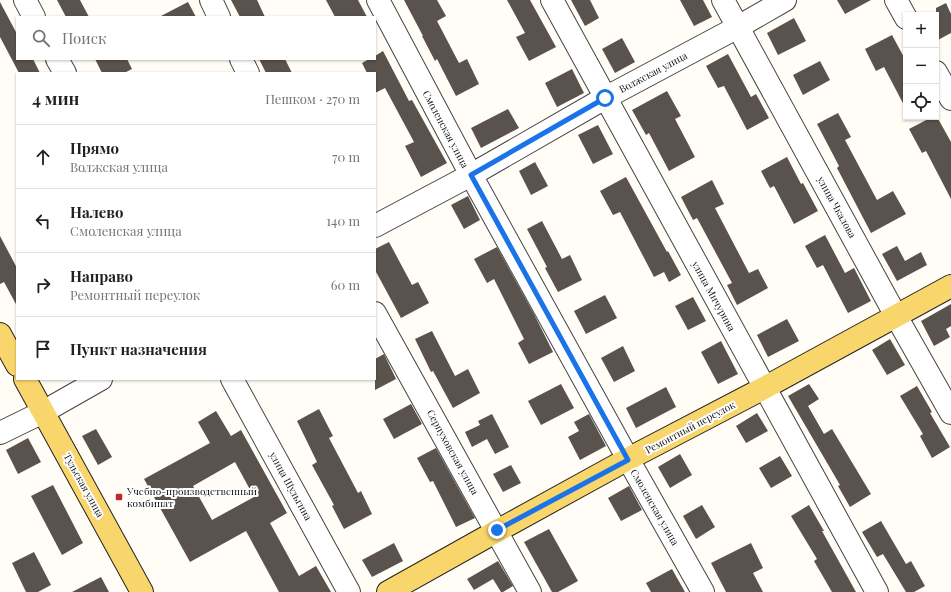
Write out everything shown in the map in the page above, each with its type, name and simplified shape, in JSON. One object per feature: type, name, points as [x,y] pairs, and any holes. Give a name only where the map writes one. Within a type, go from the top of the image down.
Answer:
[{"type":"main road","name":"Ремонтный переулок","points":[[388,592],[497,530],[764,388],[951,286]]},
{"type":"main road","points":[[0,334],[16,363]]},
{"type":"main road","name":"Тульская улица","points":[[26,380],[142,592]]},
{"type":"street","points":[[25,0],[33,16]]},
{"type":"street","points":[[211,0],[219,16]]},
{"type":"street","name":"Смоленская улица","points":[[378,0],[471,175],[628,460],[703,592]]},
{"type":"street","name":"улица Мичурина","points":[[552,0],[877,592]]},
{"type":"street","name":"улица Чкалова","points":[[724,0],[896,316],[951,413]]},
{"type":"street","name":"Волжская улица","points":[[376,225],[471,175],[605,98],[738,27],[785,0]]},
{"type":"street","points":[[896,0],[903,13]]},
{"type":"street","points":[[58,60],[64,72]]},
{"type":"street","points":[[242,60],[248,72]]},
{"type":"street","points":[[939,77],[951,99]]},
{"type":"street","name":"Серпуховская улица","points":[[376,314],[530,592]]},
{"type":"street","points":[[0,434],[43,412],[99,380]]},
{"type":"street","name":"улица Шульгина","points":[[233,380],[349,592]]},
{"type":"building","points":[[57,0],[80,0],[88,16],[65,16]]},
{"type":"building","points":[[231,0],[257,0],[265,16],[239,16]]},
{"type":"building","points":[[326,0],[358,0],[366,16],[334,16]]},
{"type":"building","points":[[404,0],[437,0],[446,16],[437,21],[459,63],[467,59],[479,84],[456,96],[437,59],[435,61]]},
{"type":"building","points":[[507,0],[530,0],[556,47],[529,61],[516,37],[525,33]]},
{"type":"building","points":[[571,0],[590,0],[599,18],[585,26]]},
{"type":"building","points":[[680,0],[703,0],[712,17],[694,26]]},
{"type":"building","points":[[837,0],[871,0],[845,14]]},
{"type":"building","points":[[0,2],[16,32],[16,60],[34,60],[40,72],[18,72],[0,37]]},
{"type":"building","points":[[188,2],[195,16],[161,16]]},
{"type":"building","points":[[946,3],[951,14],[951,33],[939,39],[939,12],[936,12],[936,8]]},
{"type":"building","points":[[794,18],[806,41],[778,55],[767,33]]},
{"type":"building","points":[[892,35],[903,55],[903,103],[884,67],[876,71],[865,49]]},
{"type":"building","points":[[622,38],[635,62],[615,73],[602,49]]},
{"type":"building","points":[[383,51],[409,101],[412,100],[447,163],[421,177],[405,146],[414,142],[385,88],[376,92],[376,72],[366,72],[362,63],[367,60],[376,60],[376,55]]},
{"type":"building","points":[[728,54],[751,97],[756,94],[769,118],[747,130],[724,86],[718,88],[706,66]]},
{"type":"building","points":[[96,60],[128,60],[132,69],[126,72],[102,72]]},
{"type":"building","points":[[260,60],[286,60],[292,72],[266,72]]},
{"type":"building","points":[[820,61],[830,80],[803,95],[793,75]]},
{"type":"building","points":[[572,69],[584,93],[557,107],[545,83]]},
{"type":"building","points":[[667,91],[681,116],[675,119],[695,157],[669,171],[649,133],[646,135],[632,110]]},
{"type":"building","points":[[508,109],[519,128],[481,148],[471,128]]},
{"type":"building","points":[[838,113],[851,137],[845,140],[877,200],[893,191],[906,214],[871,233],[837,168],[839,166],[817,124]]},
{"type":"building","points":[[926,120],[939,120],[951,142],[951,199],[926,151],[922,153],[909,129]]},
{"type":"building","points":[[598,125],[613,154],[593,164],[578,135]]},
{"type":"building","points":[[787,157],[801,184],[803,183],[818,211],[794,224],[774,186],[770,188],[761,171]]},
{"type":"building","points":[[535,162],[548,186],[531,195],[519,171]]},
{"type":"building","points":[[626,177],[681,275],[669,282],[664,272],[654,277],[620,212],[613,215],[600,191]]},
{"type":"building","points":[[712,180],[724,204],[715,208],[749,273],[758,269],[768,288],[737,305],[727,285],[732,283],[697,218],[693,220],[681,197]]},
{"type":"building","points":[[468,196],[480,220],[464,229],[451,205]]},
{"type":"building","points":[[542,221],[562,259],[570,255],[582,280],[558,292],[527,229]]},
{"type":"building","points":[[825,235],[845,273],[854,268],[871,301],[848,313],[823,265],[817,268],[805,246]]},
{"type":"building","points":[[0,236],[16,266],[16,304],[4,282],[0,284]]},
{"type":"building","points":[[389,242],[412,285],[418,282],[429,303],[401,318],[376,272],[376,248]]},
{"type":"building","points":[[897,246],[905,261],[921,252],[927,265],[897,281],[882,254]]},
{"type":"building","points":[[497,247],[553,352],[529,364],[518,343],[524,339],[494,279],[487,283],[474,259]]},
{"type":"building","points":[[605,295],[617,318],[586,334],[574,311]]},
{"type":"building","points":[[693,297],[706,321],[688,330],[675,306]]},
{"type":"building","points":[[951,304],[951,326],[946,329],[950,337],[934,346],[921,321]]},
{"type":"building","points":[[787,319],[799,341],[768,357],[757,335]]},
{"type":"building","points":[[432,331],[455,376],[468,369],[480,393],[453,408],[433,371],[431,372],[415,339]]},
{"type":"building","points":[[890,339],[905,365],[887,375],[872,350]]},
{"type":"building","points":[[721,341],[738,374],[718,384],[701,352]]},
{"type":"building","points":[[623,346],[635,371],[614,382],[601,358]]},
{"type":"building","points":[[384,354],[396,379],[375,390],[376,380],[376,358]]},
{"type":"building","points":[[561,384],[574,408],[541,425],[528,401]]},
{"type":"building","points":[[809,384],[819,399],[808,406],[824,434],[832,429],[871,494],[850,507],[838,486],[840,485],[788,396]]},
{"type":"building","points":[[917,386],[932,412],[930,413],[950,447],[932,458],[920,436],[923,434],[900,396]]},
{"type":"building","points":[[666,387],[676,407],[636,428],[626,408]]},
{"type":"building","points":[[411,404],[422,424],[394,439],[383,419]]},
{"type":"building","points":[[319,409],[333,436],[329,438],[358,493],[361,491],[372,514],[344,529],[332,506],[334,505],[312,465],[317,462],[297,421]]},
{"type":"building","points":[[216,411],[231,436],[241,430],[287,513],[270,523],[299,576],[316,566],[331,592],[279,592],[246,531],[190,562],[144,479],[210,443],[198,422]],"holes":[[[235,462],[254,497],[212,520],[193,486]]]},
{"type":"building","points":[[757,413],[768,431],[746,443],[736,426]]},
{"type":"building","points":[[492,414],[509,447],[495,454],[487,439],[472,447],[465,432],[480,425],[478,421]]},
{"type":"building","points":[[589,414],[606,446],[580,460],[568,437],[579,431],[574,422]]},
{"type":"building","points":[[96,429],[112,457],[98,465],[82,436]]},
{"type":"building","points":[[28,438],[41,462],[18,474],[6,450]]},
{"type":"building","points":[[436,448],[475,518],[456,527],[433,481],[430,482],[417,458]]},
{"type":"building","points":[[680,454],[692,475],[670,488],[658,467]]},
{"type":"building","points":[[780,456],[792,476],[771,488],[759,468]]},
{"type":"building","points":[[511,465],[521,483],[503,492],[493,474]]},
{"type":"building","points":[[53,485],[83,543],[62,555],[31,496]]},
{"type":"building","points":[[629,486],[642,510],[621,521],[608,498]]},
{"type":"building","points":[[702,505],[715,527],[696,539],[683,516]]},
{"type":"building","points":[[809,505],[856,592],[832,592],[814,561],[817,559],[791,516]]},
{"type":"building","points":[[881,521],[906,564],[911,561],[925,586],[914,592],[906,592],[883,554],[877,557],[862,532]]},
{"type":"building","points":[[549,529],[578,581],[558,592],[552,592],[524,542]]},
{"type":"building","points":[[394,543],[403,561],[372,577],[362,560]]},
{"type":"building","points":[[751,543],[763,568],[753,573],[763,592],[726,592],[711,563]]},
{"type":"building","points":[[34,552],[51,585],[38,592],[26,592],[12,563]]},
{"type":"building","points":[[498,561],[513,586],[501,592],[493,579],[474,590],[467,579]]},
{"type":"building","points":[[672,569],[685,592],[651,592],[646,583]]},
{"type":"building","points":[[101,577],[109,592],[72,592]]},
{"type":"place","name":"Учебно-производственный комбинат","points":[[119,497]]},
{"type":"route","points":[[497,530],[628,460],[471,175],[605,98]]}]
